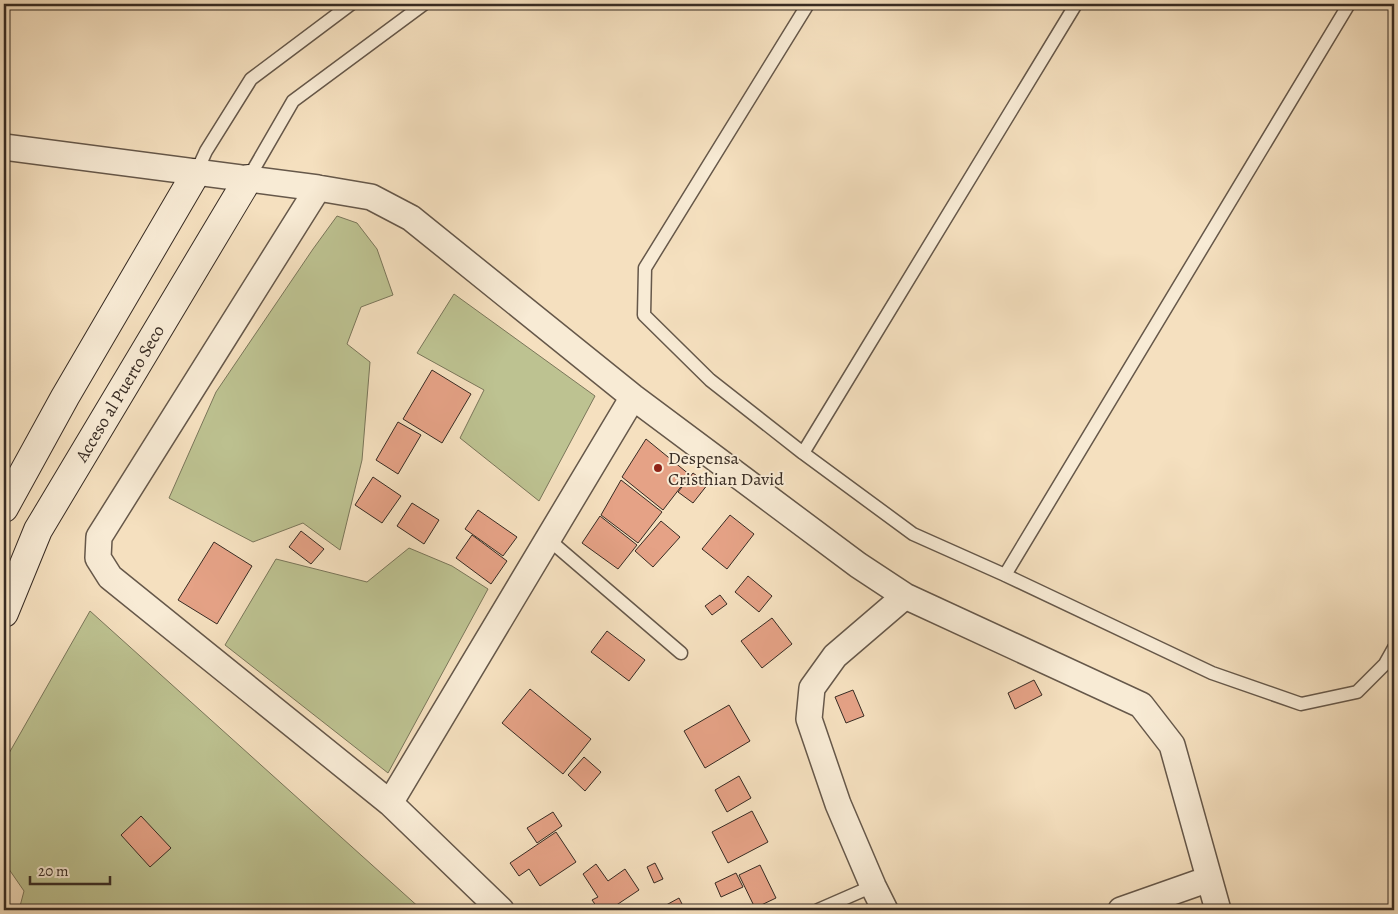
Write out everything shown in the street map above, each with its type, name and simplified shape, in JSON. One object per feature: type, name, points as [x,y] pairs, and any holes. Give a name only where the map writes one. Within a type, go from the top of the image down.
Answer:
[{"type":"main road","points":[[4,508],[65,397],[196,173]]},
{"type":"main road","name":"Acceso al Puerto Seco","points":[[4,613],[38,530],[248,179]]},
{"type":"street","points":[[4,147],[318,188],[371,197],[412,218],[633,397],[858,565],[905,596],[1141,706],[1172,745],[1218,910]]},
{"type":"street","points":[[318,188],[99,537],[98,558],[110,577],[390,803],[501,910]]},
{"type":"street","points":[[390,803],[633,397]]},
{"type":"street","points":[[885,910],[838,804],[809,719],[812,688],[835,656],[905,596]]},
{"type":"street","points":[[1121,910],[1210,879]]},
{"type":"lane","points":[[196,173],[206,151],[251,79],[351,4]]},
{"type":"lane","points":[[248,179],[293,101],[424,4]]},
{"type":"lane","points":[[808,4],[645,268],[644,315],[710,380],[803,453],[913,534],[1005,575],[1212,674],[1301,704],[1357,692],[1385,664],[1394,648]]},
{"type":"lane","points":[[803,453],[1076,4]]},
{"type":"lane","points":[[1005,575],[1349,4]]},
{"type":"lane","points":[[548,539],[681,653]]},
{"type":"lane","points":[[818,910],[873,886]]},
{"type":"green space","points":[[337,216],[357,223],[377,249],[393,295],[361,307],[347,344],[370,362],[362,460],[340,550],[303,523],[253,542],[169,498],[216,392]]},
{"type":"green space","points":[[454,294],[595,396],[539,501],[460,438],[484,390],[417,353]]},
{"type":"green space","points":[[409,548],[452,566],[488,589],[388,773],[225,645],[276,559],[367,582]]},
{"type":"green space","points":[[90,611],[422,910],[19,910],[24,891],[4,862],[4,762]]},
{"type":"building","points":[[432,370],[471,394],[442,443],[403,419]]},
{"type":"building","points":[[398,422],[421,435],[398,474],[376,460]]},
{"type":"building","points":[[646,439],[690,475],[663,510],[622,477]]},
{"type":"building","points":[[693,473],[708,484],[693,503],[678,492]]},
{"type":"building","points":[[373,477],[401,496],[382,523],[355,505]]},
{"type":"building","points":[[621,480],[662,512],[638,543],[601,515]]},
{"type":"building","points":[[412,503],[439,520],[424,544],[397,526]]},
{"type":"building","points":[[478,510],[517,537],[503,556],[465,529]]},
{"type":"building","points":[[730,515],[754,534],[727,569],[702,549]]},
{"type":"building","points":[[600,516],[637,545],[618,569],[582,543]]},
{"type":"building","points":[[661,521],[680,537],[653,567],[635,551]]},
{"type":"building","points":[[301,531],[324,549],[311,564],[289,547]]},
{"type":"building","points":[[472,535],[507,561],[491,584],[456,558]]},
{"type":"building","points":[[214,542],[252,566],[217,624],[178,600]]},
{"type":"building","points":[[748,576],[772,596],[759,612],[735,592]]},
{"type":"building","points":[[720,595],[727,604],[712,615],[705,606]]},
{"type":"building","points":[[772,618],[792,644],[762,668],[741,641]]},
{"type":"building","points":[[607,631],[645,660],[629,681],[591,652]]},
{"type":"building","points":[[1034,680],[1042,695],[1015,709],[1008,693]]},
{"type":"building","points":[[530,689],[591,739],[563,774],[502,723]]},
{"type":"building","points":[[853,690],[864,716],[846,723],[835,697]]},
{"type":"building","points":[[729,705],[750,741],[705,768],[684,731]]},
{"type":"building","points":[[584,757],[601,772],[585,791],[568,775]]},
{"type":"building","points":[[739,776],[751,798],[727,812],[715,790]]},
{"type":"building","points":[[752,811],[768,842],[728,863],[712,832]]},
{"type":"building","points":[[553,812],[562,826],[537,843],[527,828]]},
{"type":"building","points":[[141,816],[171,848],[150,867],[121,835]]},
{"type":"building","points":[[556,832],[576,862],[540,886],[529,869],[519,876],[510,863]]},
{"type":"building","points":[[655,863],[663,879],[654,883],[647,867]]},
{"type":"building","points":[[596,864],[608,881],[625,869],[639,890],[609,910],[599,910],[592,900],[598,897],[583,874]]},
{"type":"building","points":[[760,865],[776,898],[755,908],[739,875]]},
{"type":"building","points":[[736,873],[743,887],[721,897],[715,883]]},
{"type":"building","points":[[679,898],[685,910],[657,910]]},
{"type":"place","name":"Despensa Cristhian David","points":[[658,468]]}]
